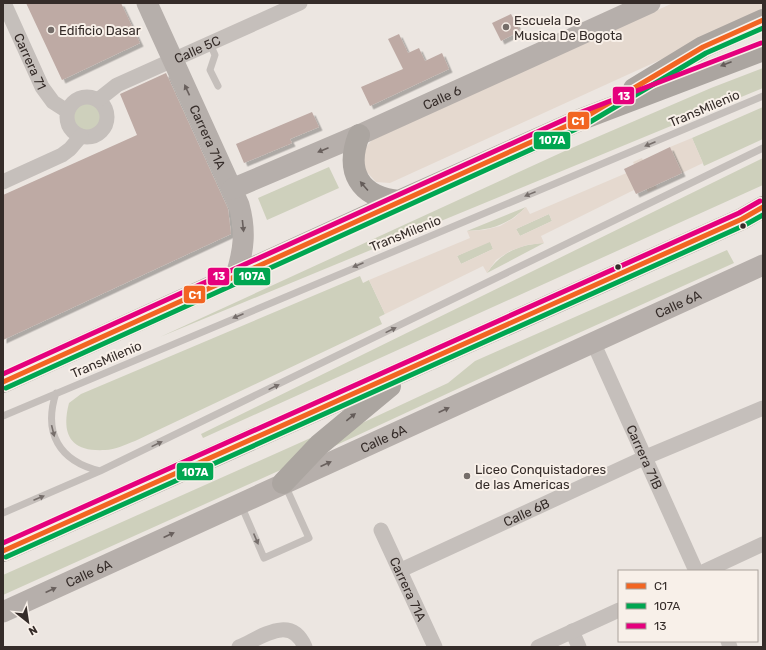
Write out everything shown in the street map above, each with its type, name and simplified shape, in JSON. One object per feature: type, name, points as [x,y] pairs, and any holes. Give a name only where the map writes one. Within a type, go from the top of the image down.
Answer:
[{"type":"highway","points":[[582,119],[703,47],[763,20]]},
{"type":"highway","points":[[3,382],[582,119],[763,50]]},
{"type":"highway","points":[[359,135],[354,150],[353,161],[356,173],[362,186],[379,197],[399,201]]},
{"type":"highway","points":[[742,219],[763,207]]},
{"type":"highway","points":[[3,551],[742,219],[763,211]]},
{"type":"highway","points":[[283,483],[296,467],[335,430],[413,367]]},
{"type":"street","name":"Carrera 71","points":[[4,3],[42,87],[53,102],[67,111]]},
{"type":"street","name":"Carrera 71A","points":[[147,3],[239,205],[244,230],[242,254],[236,275]]},
{"type":"street","name":"Calle 5C","points":[[98,100],[117,85],[299,3]]},
{"type":"street","name":"Calle 6","points":[[232,189],[359,135],[650,3]]},
{"type":"street","points":[[92,97],[98,100],[106,110],[107,122],[104,128],[94,136],[81,136],[76,134],[68,124],[67,111],[70,106],[80,98],[92,97]]},
{"type":"street","points":[[3,182],[62,155],[70,150],[81,136]]},
{"type":"street","name":"Calle 6A","points":[[3,612],[763,265]]},
{"type":"street","name":"Carrera 71B","points":[[593,342],[696,570]]},
{"type":"street","name":"Calle 6B","points":[[401,570],[646,457],[763,408]]},
{"type":"street","name":"Carrera 71A","points":[[381,530],[401,570],[435,647]]},
{"type":"street","points":[[707,570],[763,544]]},
{"type":"street","points":[[538,647],[618,610]]},
{"type":"street","points":[[239,647],[281,629],[289,630],[301,641]]},
{"type":"street","points":[[572,632],[579,647]]},
{"type":"lane","points":[[210,44],[215,55],[210,70],[218,86]]},
{"type":"lane","name":"TransMilenio","points":[[3,416],[763,96]]},
{"type":"lane","points":[[3,513],[100,471],[763,148]]},
{"type":"lane","points":[[56,393],[52,407],[51,422],[54,437],[62,450],[72,460],[85,468],[100,471]]},
{"type":"lane","points":[[240,503],[264,558],[309,538],[283,483]]},
{"type":"green space","points":[[763,68],[763,88],[160,337],[567,150],[711,88]]},
{"type":"green space","points":[[87,101],[97,106],[102,116],[97,126],[87,131],[77,126],[72,116],[77,106]]},
{"type":"green space","points":[[763,107],[763,139],[704,166],[692,138]]},
{"type":"green space","points":[[763,158],[763,185],[203,438],[201,434]]},
{"type":"green space","points":[[329,167],[339,188],[267,220],[258,198]]},
{"type":"green space","points":[[526,207],[513,218],[500,225],[467,231]]},
{"type":"green space","points":[[549,214],[552,221],[520,236],[516,229]]},
{"type":"green space","points":[[490,241],[493,249],[461,264],[457,256]]},
{"type":"green space","points":[[544,243],[487,273],[498,260],[511,251],[527,245]]},
{"type":"green space","points":[[727,250],[734,263],[541,350],[328,449],[347,430],[448,383],[475,361]]},
{"type":"green space","points":[[360,276],[363,283],[369,280],[385,314],[379,317],[382,324],[120,447],[109,450],[93,450],[83,448],[71,439],[66,424],[69,403],[81,394]]},
{"type":"green space","points":[[315,436],[285,468],[3,595],[3,575]]},
{"type":"shaded area","points":[[673,3],[763,3],[763,13],[390,183],[376,182],[365,170],[363,162],[366,147],[372,140]]},
{"type":"shaded area","points":[[692,138],[703,163],[682,173],[670,147]]},
{"type":"shaded area","points":[[642,158],[657,188],[648,192],[644,185],[541,236],[544,243],[527,245],[510,251],[496,260],[487,273],[483,266],[385,314],[369,280],[470,238],[467,231],[484,230],[500,226],[514,218],[526,207],[530,214],[636,169],[633,162]],"holes":[[[549,214],[552,221],[520,236],[516,229]],[[490,242],[493,249],[461,264],[457,256]]]},
{"type":"building","points":[[26,3],[121,3],[140,43],[62,80]]},
{"type":"building","name":"Escuela De Musica De Bogota","points":[[511,14],[520,31],[501,41],[492,23]]},
{"type":"building","points":[[399,34],[408,53],[419,48],[425,61],[442,53],[449,69],[370,106],[361,87],[403,69],[388,39]]},
{"type":"building","points":[[166,73],[228,209],[231,234],[3,340],[3,195],[137,135],[120,94]]},
{"type":"building","points":[[312,112],[319,127],[290,139],[292,143],[244,163],[236,144]]},
{"type":"building","points":[[670,147],[682,173],[636,194],[624,169]]},
{"type":"transit line","name":"C1","points":[[3,382],[582,119],[703,47],[763,20]]},
{"type":"transit line","name":"107A","points":[[6,388],[585,125],[706,53],[763,28]]},
{"type":"transit line","name":"13","points":[[3,374],[579,113],[761,43]]},
{"type":"transit line","name":"13","points":[[3,543],[739,213],[760,201]]},
{"type":"transit line","name":"C1","points":[[3,551],[742,219],[763,207]]},
{"type":"transit line","name":"107A","points":[[6,557],[745,225],[763,215]]},
{"type":"place","name":"Escuela De Musica De Bogota","points":[[506,27]]},
{"type":"place","name":"Edificio Dasar","points":[[51,30]]},
{"type":"place","name":"Liceo Conquistadores de las Americas","points":[[467,476]]}]
